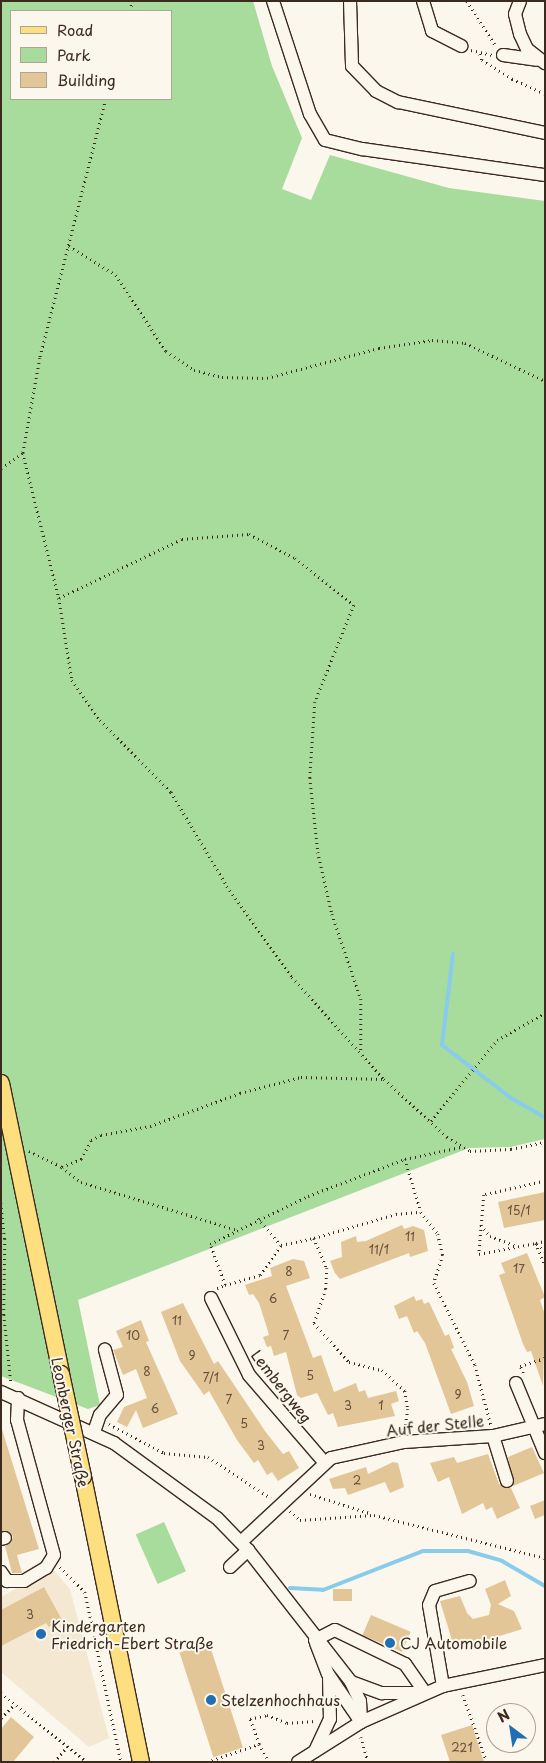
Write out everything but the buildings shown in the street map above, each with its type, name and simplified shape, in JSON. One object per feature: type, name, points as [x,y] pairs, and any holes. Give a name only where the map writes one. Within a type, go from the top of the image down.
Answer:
[{"type":"main road","name":"Leonberger Straße","points":[[1,1083],[142,1762]]},
{"type":"street","points":[[273,1],[310,114],[326,140],[362,149],[545,175]]},
{"type":"street","points":[[350,1],[352,66],[376,91],[398,102],[545,133]]},
{"type":"street","points":[[423,1],[432,31],[461,46]]},
{"type":"street","points":[[520,1],[515,14],[518,28],[526,49],[541,62]]},
{"type":"street","points":[[500,55],[541,62]]},
{"type":"street","name":"Lembergweg","points":[[211,1298],[249,1375],[324,1462]]},
{"type":"street","points":[[94,1432],[98,1419],[117,1395],[105,1350]]},
{"type":"street","points":[[516,1383],[540,1426],[545,1453]]},
{"type":"street","points":[[6,1385],[94,1432],[137,1458],[197,1502],[245,1546],[315,1640],[351,1682],[360,1701],[364,1729]]},
{"type":"street","points":[[1,1572],[7,1581],[24,1580],[46,1568],[54,1555],[17,1420],[19,1392]]},
{"type":"street","name":"Auf der Stelle","points":[[230,1567],[280,1504],[324,1462],[404,1442],[493,1436],[540,1426]]},
{"type":"street","points":[[493,1436],[507,1481]]},
{"type":"street","points":[[443,1686],[429,1605],[435,1591],[470,1581]]},
{"type":"street","points":[[315,1640],[335,1630],[344,1634],[405,1664],[425,1693]]},
{"type":"street","points":[[315,1640],[328,1674],[364,1729]]},
{"type":"street","points":[[298,1762],[315,1751],[364,1729],[425,1693],[443,1686],[545,1665]]},
{"type":"street","points":[[315,1751],[330,1719],[328,1674]]},
{"type":"street","points":[[351,1682],[382,1693],[425,1693]]},
{"type":"path","points":[[461,46],[480,54],[500,55],[467,1]]},
{"type":"path","points":[[480,54],[482,60],[500,72],[545,94]]},
{"type":"path","points":[[106,100],[40,358],[23,453],[59,598],[72,680],[100,720],[171,792],[227,886],[292,977],[361,1051],[384,1079],[461,1147],[470,1151],[510,1149],[545,1142]]},
{"type":"path","points":[[69,246],[116,275],[166,351],[194,370],[222,377],[267,378],[379,348],[432,340],[465,343],[545,381]]},
{"type":"path","points":[[1,468],[23,453]]},
{"type":"path","points":[[59,598],[182,539],[249,534],[295,558],[354,605],[315,702],[310,778],[318,852],[332,914],[361,999],[361,1051]]},
{"type":"path","points":[[430,1121],[476,1065],[509,1031],[545,1013]]},
{"type":"path","points":[[62,1166],[81,1159],[91,1140],[101,1135],[150,1126],[240,1093],[301,1077],[384,1079]]},
{"type":"path","points":[[15,1146],[62,1166],[81,1182],[238,1231]]},
{"type":"path","points":[[225,1285],[210,1244],[238,1231],[258,1218],[405,1159],[461,1147]]},
{"type":"path","points":[[405,1159],[421,1212],[438,1234],[443,1255],[434,1284],[475,1365],[493,1436]]},
{"type":"path","points":[[545,1181],[484,1195],[479,1254],[545,1241]]},
{"type":"path","points":[[1,1203],[6,1239],[3,1315],[6,1385],[19,1392]]},
{"type":"path","points":[[211,1298],[209,1291],[260,1275],[281,1245],[314,1238],[396,1214],[421,1212]]},
{"type":"path","points":[[258,1218],[281,1245]]},
{"type":"path","points":[[481,1225],[490,1236],[518,1246]]},
{"type":"path","points":[[314,1238],[327,1268],[326,1289],[314,1322],[349,1362],[382,1370],[405,1391],[408,1409],[404,1442]]},
{"type":"path","points":[[536,1243],[545,1252]]},
{"type":"path","points":[[536,1243],[545,1265]]},
{"type":"path","points":[[98,1419],[164,1453],[208,1457],[280,1504],[300,1520],[374,1515]]},
{"type":"path","points":[[295,1489],[374,1515],[545,1558]]},
{"type":"path","points":[[52,1559],[85,1592],[121,1762]]},
{"type":"path","points":[[454,1698],[471,1693]]},
{"type":"path","points":[[1,1694],[87,1762]]},
{"type":"path","points":[[463,1695],[487,1762]]},
{"type":"path","points":[[1,1718],[15,1704]]},
{"type":"path","points":[[267,1758],[259,1744],[250,1719],[267,1715],[288,1724],[330,1719]]},
{"type":"path","points":[[353,1740],[364,1729]]},
{"type":"path","points":[[364,1729],[368,1762]]},
{"type":"path","points":[[207,1762],[259,1744]]},
{"type":"path","points":[[54,1762],[67,1747]]},
{"type":"shaded area","name":"Kindergarten Friedrich-Ebert Straße","points":[[52,1568],[70,1589],[109,1738],[89,1747],[1,1672],[1,1597]]},
{"type":"green space","points":[[1,1],[253,1],[272,66],[302,138],[282,189],[311,200],[330,155],[449,188],[545,201],[545,1139],[510,1147],[469,1148],[78,1300],[100,1405],[88,1409],[1,1376]]},
{"type":"green space","points":[[164,1522],[186,1571],[158,1584],[136,1535]]},
{"type":"waterway","points":[[453,954],[442,1045],[511,1098],[545,1118]]},
{"type":"waterway","points":[[290,1588],[323,1590],[423,1551],[468,1551],[502,1561],[545,1586]]},
{"type":"place","name":"Kindergarten Friedrich-Ebert Straße","points":[[41,1634]]},
{"type":"place","name":"CJ Automobile","points":[[390,1643]]},
{"type":"place","name":"Stelzenhochhaus","points":[[211,1700]]}]
